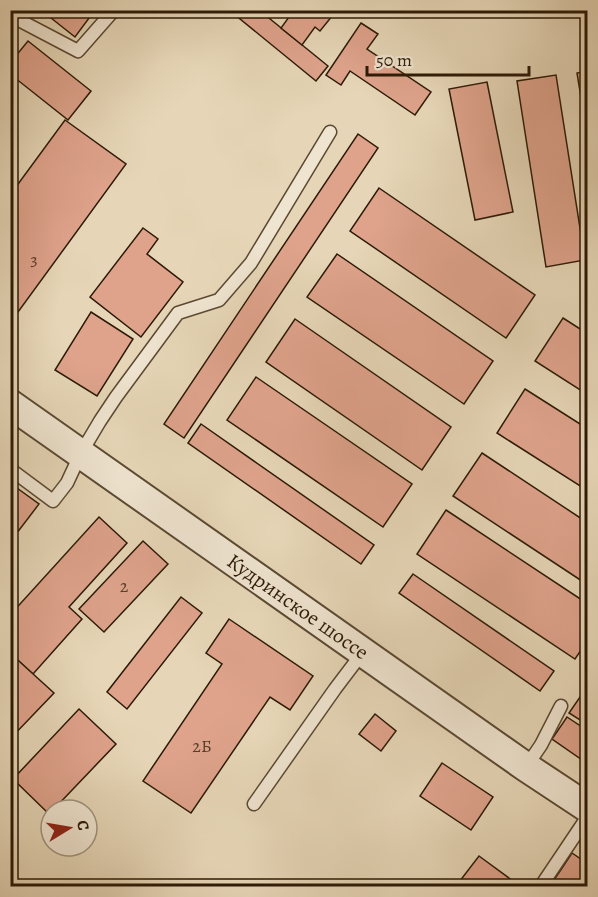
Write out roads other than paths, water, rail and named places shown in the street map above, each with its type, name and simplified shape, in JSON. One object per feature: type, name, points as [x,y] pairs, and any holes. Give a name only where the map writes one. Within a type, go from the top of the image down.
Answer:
[{"type":"street","name":"Кудринское шоссе","points":[[10,404],[526,767],[588,808]]},
{"type":"lane","points":[[13,19],[78,51],[114,10]]},
{"type":"lane","points":[[10,469],[54,501],[67,483],[81,453],[116,397],[178,313],[219,300],[251,263],[330,132]]},
{"type":"lane","points":[[254,804],[363,652]]},
{"type":"lane","points":[[526,767],[541,745],[561,706]]},
{"type":"lane","points":[[541,886],[588,816]]}]
